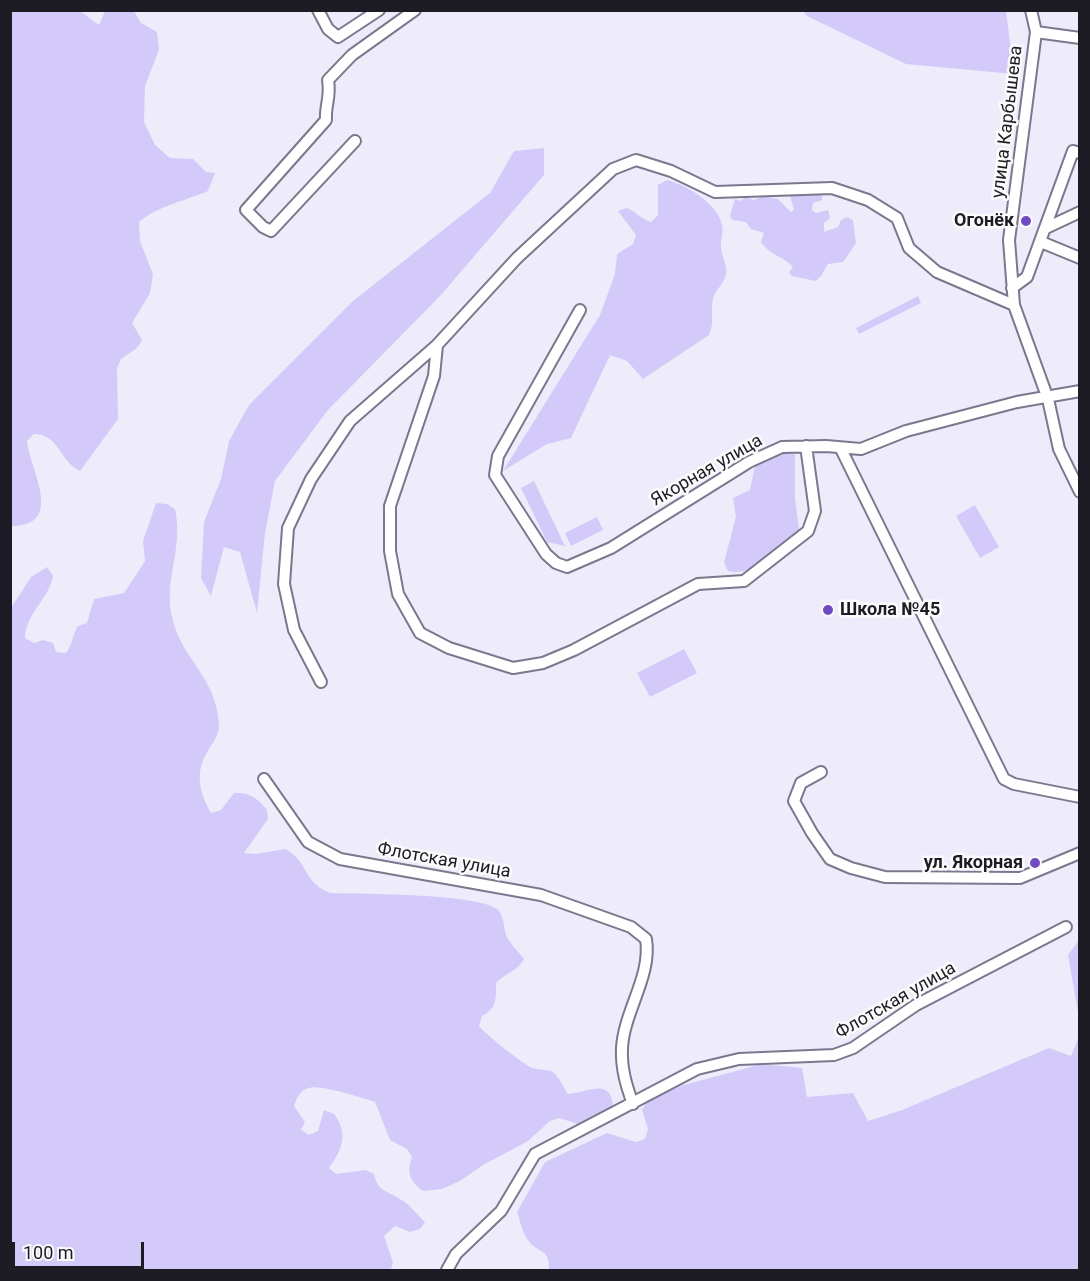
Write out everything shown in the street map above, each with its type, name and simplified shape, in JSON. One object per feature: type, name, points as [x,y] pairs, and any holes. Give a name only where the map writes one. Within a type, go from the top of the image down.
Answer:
[{"type":"street","points":[[318,10],[328,29],[338,37],[379,10]]},
{"type":"street","points":[[355,141],[271,231],[263,227],[246,210],[326,120],[325,106],[331,96],[328,80],[352,55],[415,10]]},
{"type":"street","points":[[1031,10],[1036,32],[1080,38]]},
{"type":"street","name":"улица Карбышева","points":[[1036,32],[1009,240],[1012,288],[1014,305],[1048,399],[1059,449],[1080,492]]},
{"type":"street","points":[[1012,288],[1028,277],[1073,151],[1080,153]]},
{"type":"street","points":[[321,682],[294,630],[284,584],[288,528],[311,479],[350,421],[436,345],[517,258],[613,169],[636,160],[671,171],[715,192],[832,188],[868,200],[897,218],[909,248],[937,272],[1014,305]]},
{"type":"street","points":[[1046,228],[1080,212]]},
{"type":"street","points":[[1041,242],[1080,258]]},
{"type":"street","name":"Якорная улица","points":[[580,310],[498,456],[495,475],[546,554],[556,563],[567,567],[611,548],[749,462],[782,447],[826,446],[861,449],[917,428],[1017,402],[1048,399],[1080,392]]},
{"type":"street","points":[[436,345],[434,376],[390,506],[390,551],[398,594],[420,633],[448,648],[513,668],[543,663],[574,650],[698,584],[744,581],[808,531],[815,511],[806,446]]},
{"type":"street","points":[[841,449],[1004,779],[1014,784],[1080,797]]},
{"type":"street","points":[[821,772],[801,783],[794,801],[830,859],[851,868],[900,879],[1020,878],[1080,853]]},
{"type":"street","name":"Флотская улица","points":[[264,779],[308,842],[340,859],[541,896],[631,927],[646,939],[649,956],[622,1046],[623,1077],[633,1104]]},
{"type":"street","name":"Флотская улица","points":[[447,1270],[456,1254],[501,1211],[535,1154],[697,1069],[748,1058],[834,1055],[853,1048],[916,1005],[1065,927]]},
{"type":"shaded area","points":[[11,10],[80,11],[99,25],[105,11],[134,11],[141,23],[157,32],[159,50],[145,86],[144,122],[155,145],[170,158],[193,159],[206,172],[215,173],[208,191],[163,208],[139,222],[140,241],[153,274],[150,293],[132,323],[142,340],[137,348],[121,359],[117,368],[118,419],[80,471],[73,467],[54,443],[42,435],[34,434],[27,441],[41,494],[41,507],[37,517],[27,524],[10,526]]},
{"type":"shaded area","points":[[803,11],[1006,11],[1014,74],[906,64],[807,16]]},
{"type":"shaded area","points":[[544,148],[544,175],[440,296],[328,410],[275,481],[265,533],[257,613],[240,552],[224,547],[211,596],[201,578],[204,522],[221,479],[229,441],[249,405],[353,301],[490,193],[514,151]]},
{"type":"shaded area","points":[[667,180],[683,186],[708,202],[722,225],[721,248],[726,272],[713,299],[712,326],[709,335],[643,379],[627,361],[610,355],[571,438],[547,444],[503,471],[600,315],[615,274],[617,254],[633,244],[636,235],[618,211],[627,208],[651,222],[658,215],[658,185]]},
{"type":"shaded area","points":[[789,192],[822,193],[822,200],[813,203],[812,210],[816,213],[828,210],[830,218],[824,223],[824,232],[838,227],[841,220],[847,217],[853,220],[856,243],[843,262],[828,264],[816,281],[792,276],[789,272],[793,267],[768,250],[761,242],[764,233],[751,229],[746,222],[732,220],[730,216],[735,199],[741,201],[745,197],[754,200],[762,196],[778,199],[791,212],[794,210]]},
{"type":"shaded area","points":[[918,296],[921,303],[859,334],[856,328]]},
{"type":"shaded area","points":[[782,452],[795,454],[795,498],[799,530],[776,553],[757,566],[738,572],[728,571],[724,562],[736,517],[733,498],[750,490],[756,461]]},
{"type":"shaded area","points":[[534,481],[565,546],[547,542],[521,488]]},
{"type":"shaded area","points":[[156,503],[167,504],[175,509],[177,539],[170,592],[173,621],[184,647],[206,681],[217,708],[218,731],[204,757],[200,774],[201,789],[211,813],[221,810],[234,793],[249,795],[257,799],[267,810],[268,819],[244,853],[255,854],[285,849],[293,854],[314,883],[330,893],[446,898],[489,905],[499,911],[507,937],[524,959],[496,983],[495,1002],[491,1010],[482,1016],[479,1026],[527,1065],[534,1069],[549,1070],[554,1073],[568,1094],[603,1089],[612,1098],[613,1108],[578,1124],[559,1118],[550,1121],[528,1141],[483,1165],[460,1181],[442,1189],[423,1191],[410,1176],[409,1168],[412,1157],[407,1149],[390,1140],[375,1102],[322,1088],[314,1087],[301,1092],[294,1106],[305,1122],[301,1130],[309,1135],[318,1131],[324,1110],[334,1114],[339,1121],[342,1142],[329,1168],[336,1174],[366,1170],[374,1174],[383,1190],[407,1204],[425,1222],[420,1229],[410,1232],[395,1226],[384,1236],[393,1262],[391,1270],[11,1270],[11,608],[31,577],[47,567],[53,576],[51,584],[29,621],[25,638],[34,643],[43,640],[53,643],[56,652],[66,653],[78,626],[87,623],[94,599],[124,593],[145,561],[143,541]]},
{"type":"shaded area","points":[[975,505],[999,547],[980,558],[956,516]]},
{"type":"shaded area","points":[[597,517],[603,530],[571,546],[565,533]]},
{"type":"shaded area","points":[[684,649],[697,673],[650,697],[637,673]]},
{"type":"shaded area","points":[[1079,940],[1079,1018],[1068,955]]},
{"type":"shaded area","points":[[1079,1036],[1079,1270],[549,1270],[545,1254],[526,1237],[517,1212],[545,1162],[607,1133],[636,1142],[645,1139],[648,1129],[642,1110],[647,1102],[680,1086],[762,1064],[802,1068],[807,1097],[853,1093],[868,1121],[902,1110],[1049,1048],[1071,1056]]},
{"type":"place","name":"Огонёк","points":[[1026,221]]},
{"type":"place","name":"Школа №45","points":[[828,610]]},
{"type":"place","name":"ул. Якорная","points":[[1035,863]]}]
